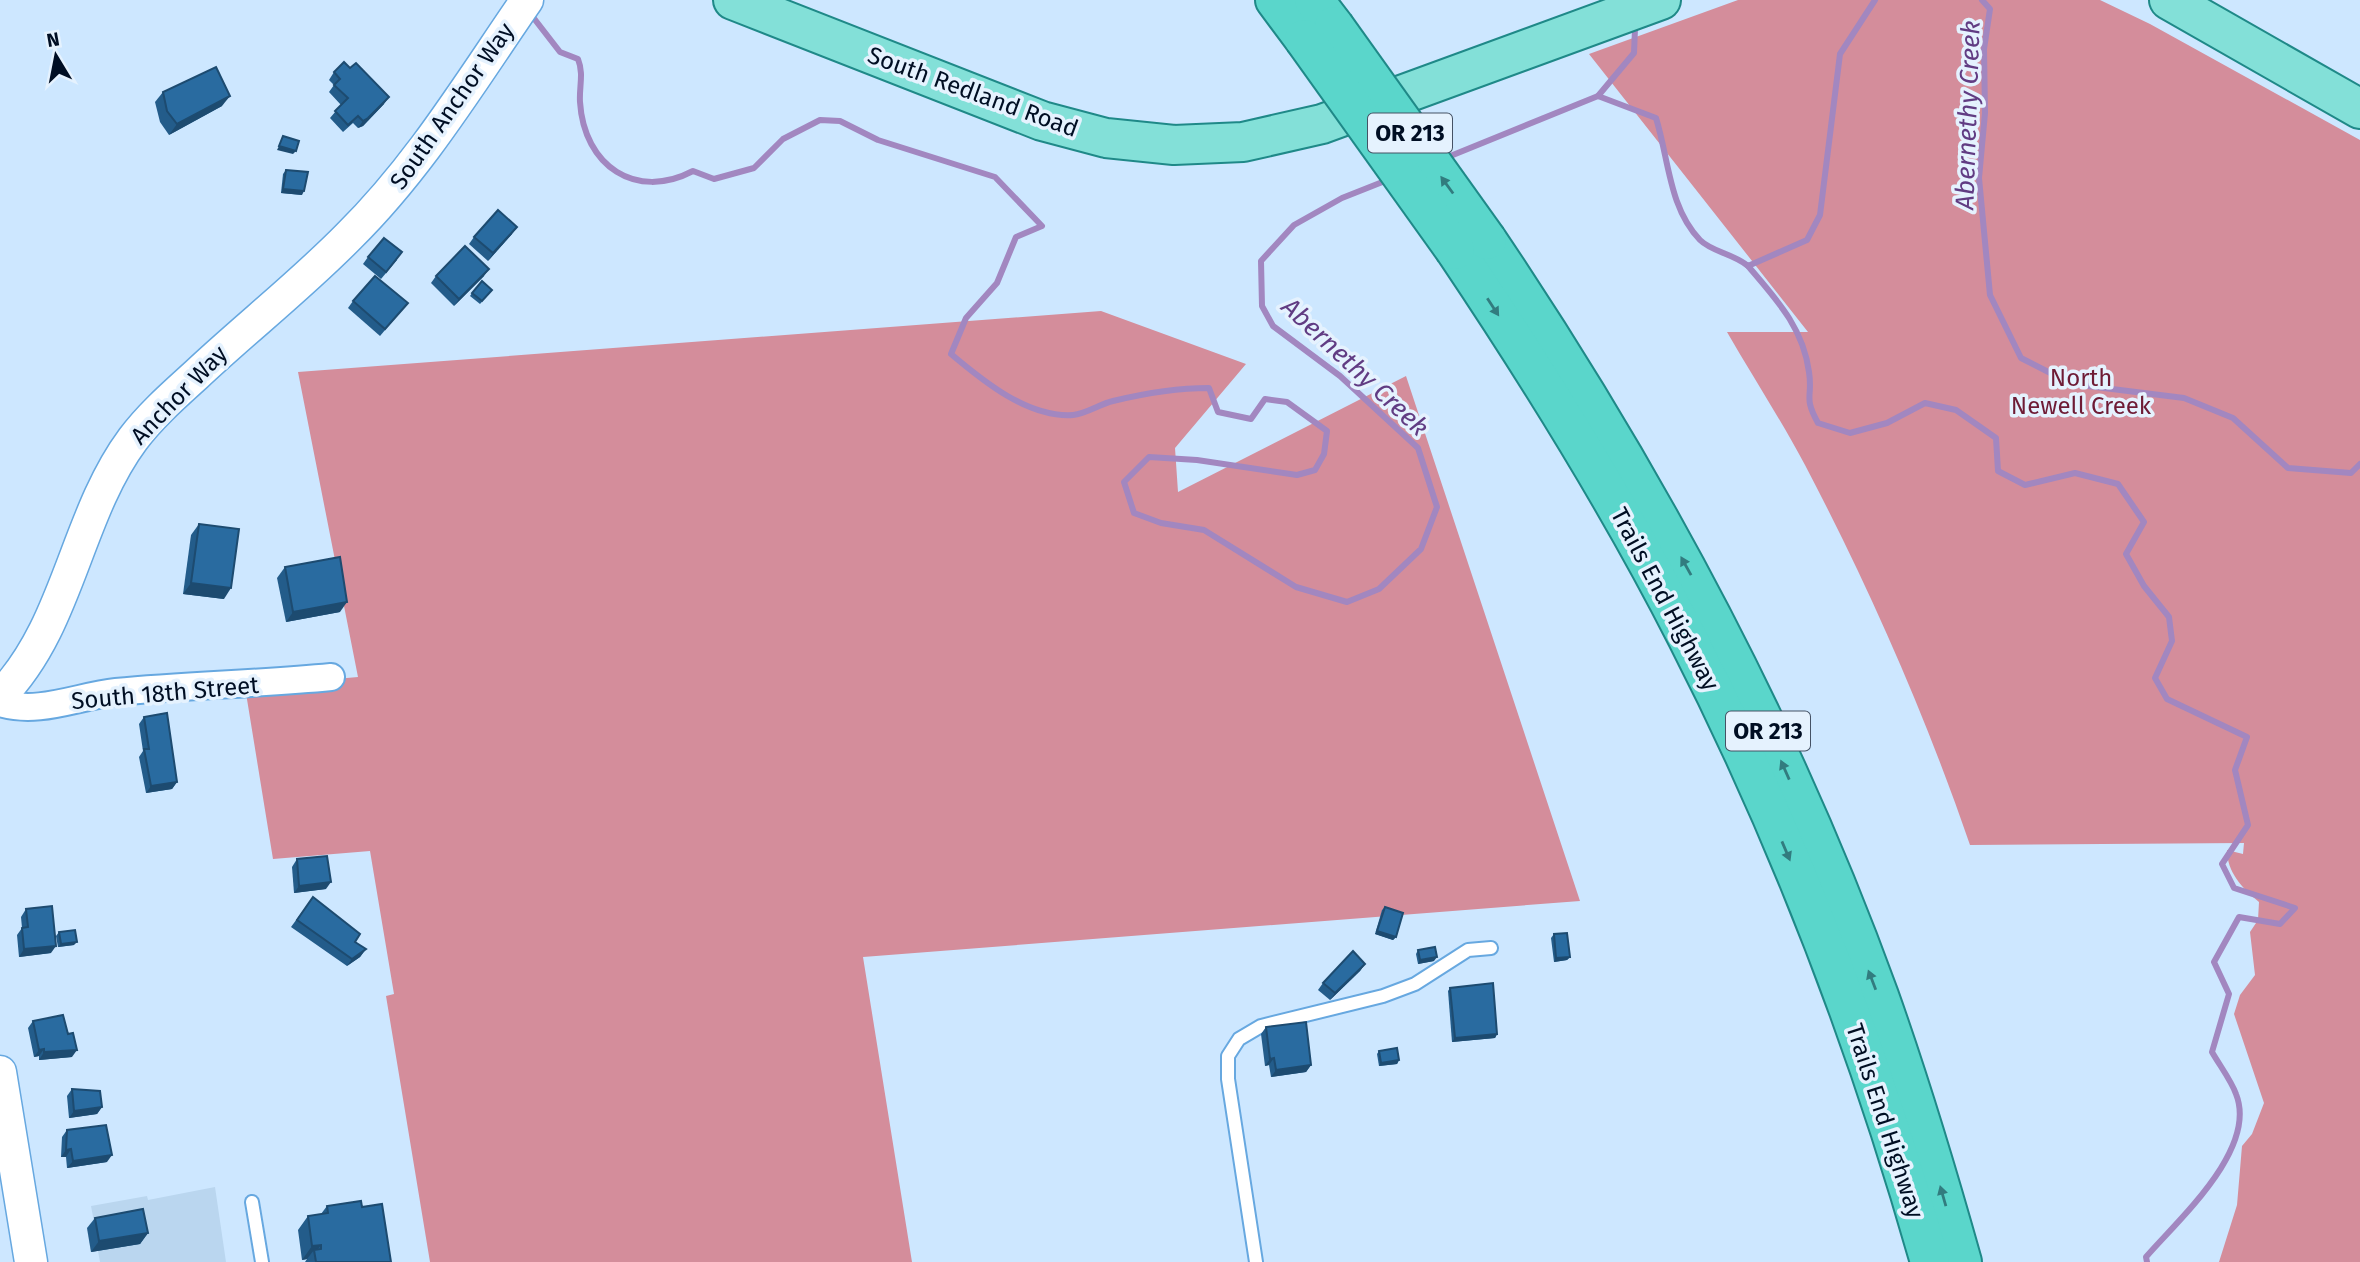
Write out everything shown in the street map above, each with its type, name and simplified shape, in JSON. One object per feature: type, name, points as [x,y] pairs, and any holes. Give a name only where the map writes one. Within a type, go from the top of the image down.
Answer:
[{"type":"highway","name":"Trails End Highway","points":[[1275,0],[1317,22],[1471,245],[1560,350],[1629,464],[1693,578],[1762,716],[1818,843],[1879,996],[1921,1122],[1962,1262]]},
{"type":"highway","name":"Trails End Highway","points":[[1471,245],[1651,568],[1722,707],[1783,844],[1832,965],[1879,1093],[1930,1262]]},
{"type":"main road","name":"South Redland Road","points":[[733,0],[1042,121],[1106,138],[1174,145],[1243,142],[1322,124],[1661,0]]},
{"type":"main road","points":[[2169,0],[2360,109]]},
{"type":"street","name":"South Anchor Way","points":[[346,239],[415,163],[527,0]]},
{"type":"street","name":"Anchor Way","points":[[0,696],[30,657],[66,582],[99,497],[133,439],[198,372],[346,239]]},
{"type":"street","name":"South 18th Street","points":[[0,703],[33,708],[117,692],[244,686],[331,677]]},
{"type":"street","points":[[0,1072],[8,1176],[31,1262]]},
{"type":"lane","points":[[1256,1262],[1228,1079],[1228,1056],[1239,1039],[1261,1026],[1283,1018],[1383,996],[1415,984],[1468,950],[1491,948]]},
{"type":"lane","points":[[252,1202],[262,1262]]},
{"type":"shaded area","points":[[215,1187],[226,1262],[100,1262],[98,1251],[91,1252],[87,1229],[95,1227],[91,1206],[147,1196],[148,1200]]},
{"type":"green space","name":"North Newell Creek","points":[[1738,0],[2100,0],[2150,24],[2360,140],[2360,1262],[2219,1262],[2237,1205],[2242,1146],[2252,1134],[2264,1103],[2234,1014],[2240,995],[2255,975],[2250,932],[2258,920],[2259,902],[2237,879],[2227,850],[2243,854],[2244,843],[1970,845],[1915,699],[1851,557],[1796,448],[1727,332],[1808,332],[1589,54]]},
{"type":"green space","points":[[1101,311],[1246,364],[1175,448],[1178,492],[1406,376],[1580,901],[863,957],[912,1262],[430,1262],[386,996],[394,994],[370,851],[273,859],[245,687],[358,677],[298,372]]},
{"type":"building","points":[[344,62],[350,68],[356,63],[389,97],[368,118],[363,121],[358,116],[348,125],[335,111],[348,98],[334,85],[340,79],[334,72]]},
{"type":"building","points":[[216,67],[230,96],[177,124],[167,111],[163,92]]},
{"type":"building","points":[[283,136],[299,141],[296,151],[279,146]]},
{"type":"building","points":[[286,170],[308,172],[304,191],[283,189]]},
{"type":"building","points":[[498,210],[517,227],[493,253],[474,237]]},
{"type":"building","points":[[384,238],[402,252],[386,272],[368,257]]},
{"type":"building","points":[[465,246],[489,269],[459,299],[436,276]]},
{"type":"building","points":[[375,276],[408,303],[385,329],[353,301]]},
{"type":"building","points":[[482,281],[492,290],[482,301],[472,293]]},
{"type":"building","points":[[199,524],[239,529],[231,588],[191,583]]},
{"type":"building","points":[[340,557],[347,602],[293,612],[285,567]]},
{"type":"building","points":[[167,713],[177,782],[151,786],[144,749],[149,749],[144,717]]},
{"type":"building","points":[[327,856],[331,882],[299,886],[297,859]]},
{"type":"building","points":[[313,897],[360,934],[355,942],[366,949],[352,959],[297,920]]},
{"type":"building","points":[[52,906],[56,946],[24,949],[22,928],[28,927],[26,909]]},
{"type":"building","points":[[1385,907],[1403,913],[1396,937],[1377,931]]},
{"type":"building","points":[[75,930],[77,942],[61,944],[59,932]]},
{"type":"building","points":[[1567,933],[1570,957],[1556,958],[1554,934]]},
{"type":"building","points":[[1435,947],[1437,957],[1420,960],[1418,950]]},
{"type":"building","points":[[1353,951],[1365,964],[1335,993],[1323,983]]},
{"type":"building","points":[[1493,983],[1497,1034],[1455,1038],[1450,988]]},
{"type":"building","points":[[63,1015],[68,1034],[73,1033],[77,1050],[39,1050],[33,1021]]},
{"type":"building","points":[[1306,1022],[1311,1065],[1276,1070],[1274,1058],[1270,1059],[1266,1027]]},
{"type":"building","points":[[1397,1048],[1399,1060],[1381,1063],[1379,1051]]},
{"type":"building","points":[[72,1089],[100,1091],[102,1107],[74,1111]]},
{"type":"building","points":[[106,1125],[112,1155],[73,1161],[71,1149],[66,1150],[67,1130]]},
{"type":"building","points":[[361,1201],[362,1207],[382,1204],[391,1262],[316,1262],[314,1250],[321,1249],[321,1245],[312,1246],[308,1216],[328,1213],[327,1206]]},
{"type":"building","points":[[143,1209],[148,1233],[99,1241],[95,1218]]},
{"type":"waterway","name":"Abernethy Creek","points":[[1443,159],[1598,96],[1656,118],[1671,183],[1690,227],[1705,244],[1748,266],[1807,240],[1820,215],[1840,54],[1875,0]]},
{"type":"waterway","name":"Abernethy Creek","points":[[1982,0],[1990,9],[1984,49],[1985,113],[1979,178],[1990,295],[2021,358],[2072,384],[2184,398],[2233,418],[2288,468],[2351,473],[2360,464]]},
{"type":"waterway","name":"Abernethy Creek","points":[[529,12],[560,52],[578,59],[581,75],[580,102],[591,144],[602,160],[617,172],[633,179],[652,182],[672,179],[693,171],[714,179],[754,168],[783,139],[820,120],[840,121],[878,140],[995,177],[1042,226],[1016,237],[997,283],[966,318],[951,354],[1007,396],[1039,411],[1056,414],[1073,415],[1125,398],[1197,388],[1209,388],[1218,412],[1251,419],[1265,399],[1287,402],[1327,431],[1324,454],[1315,470],[1297,475],[1197,460],[1149,457],[1124,482],[1134,513],[1161,523],[1204,530],[1296,587],[1347,602],[1379,589],[1421,549],[1437,507],[1418,448],[1340,376],[1273,326],[1262,306],[1261,261],[1294,225],[1342,198],[1390,179]]},
{"type":"waterway","points":[[1598,96],[1634,53],[1635,29]]},
{"type":"waterway","points":[[1748,266],[1787,314],[1801,341],[1809,372],[1810,402],[1818,423],[1850,433],[1887,423],[1925,403],[1956,410],[1996,438],[1998,471],[2025,485],[2075,473],[2118,484],[2144,522],[2126,554],[2144,586],[2169,617],[2172,641],[2155,678],[2167,699],[2247,737],[2235,770],[2248,825],[2222,864],[2234,888],[2295,908],[2280,924],[2239,917],[2214,962],[2229,994],[2212,1052],[2236,1094],[2240,1115],[2236,1137],[2212,1182],[2146,1257],[2147,1262]]}]
